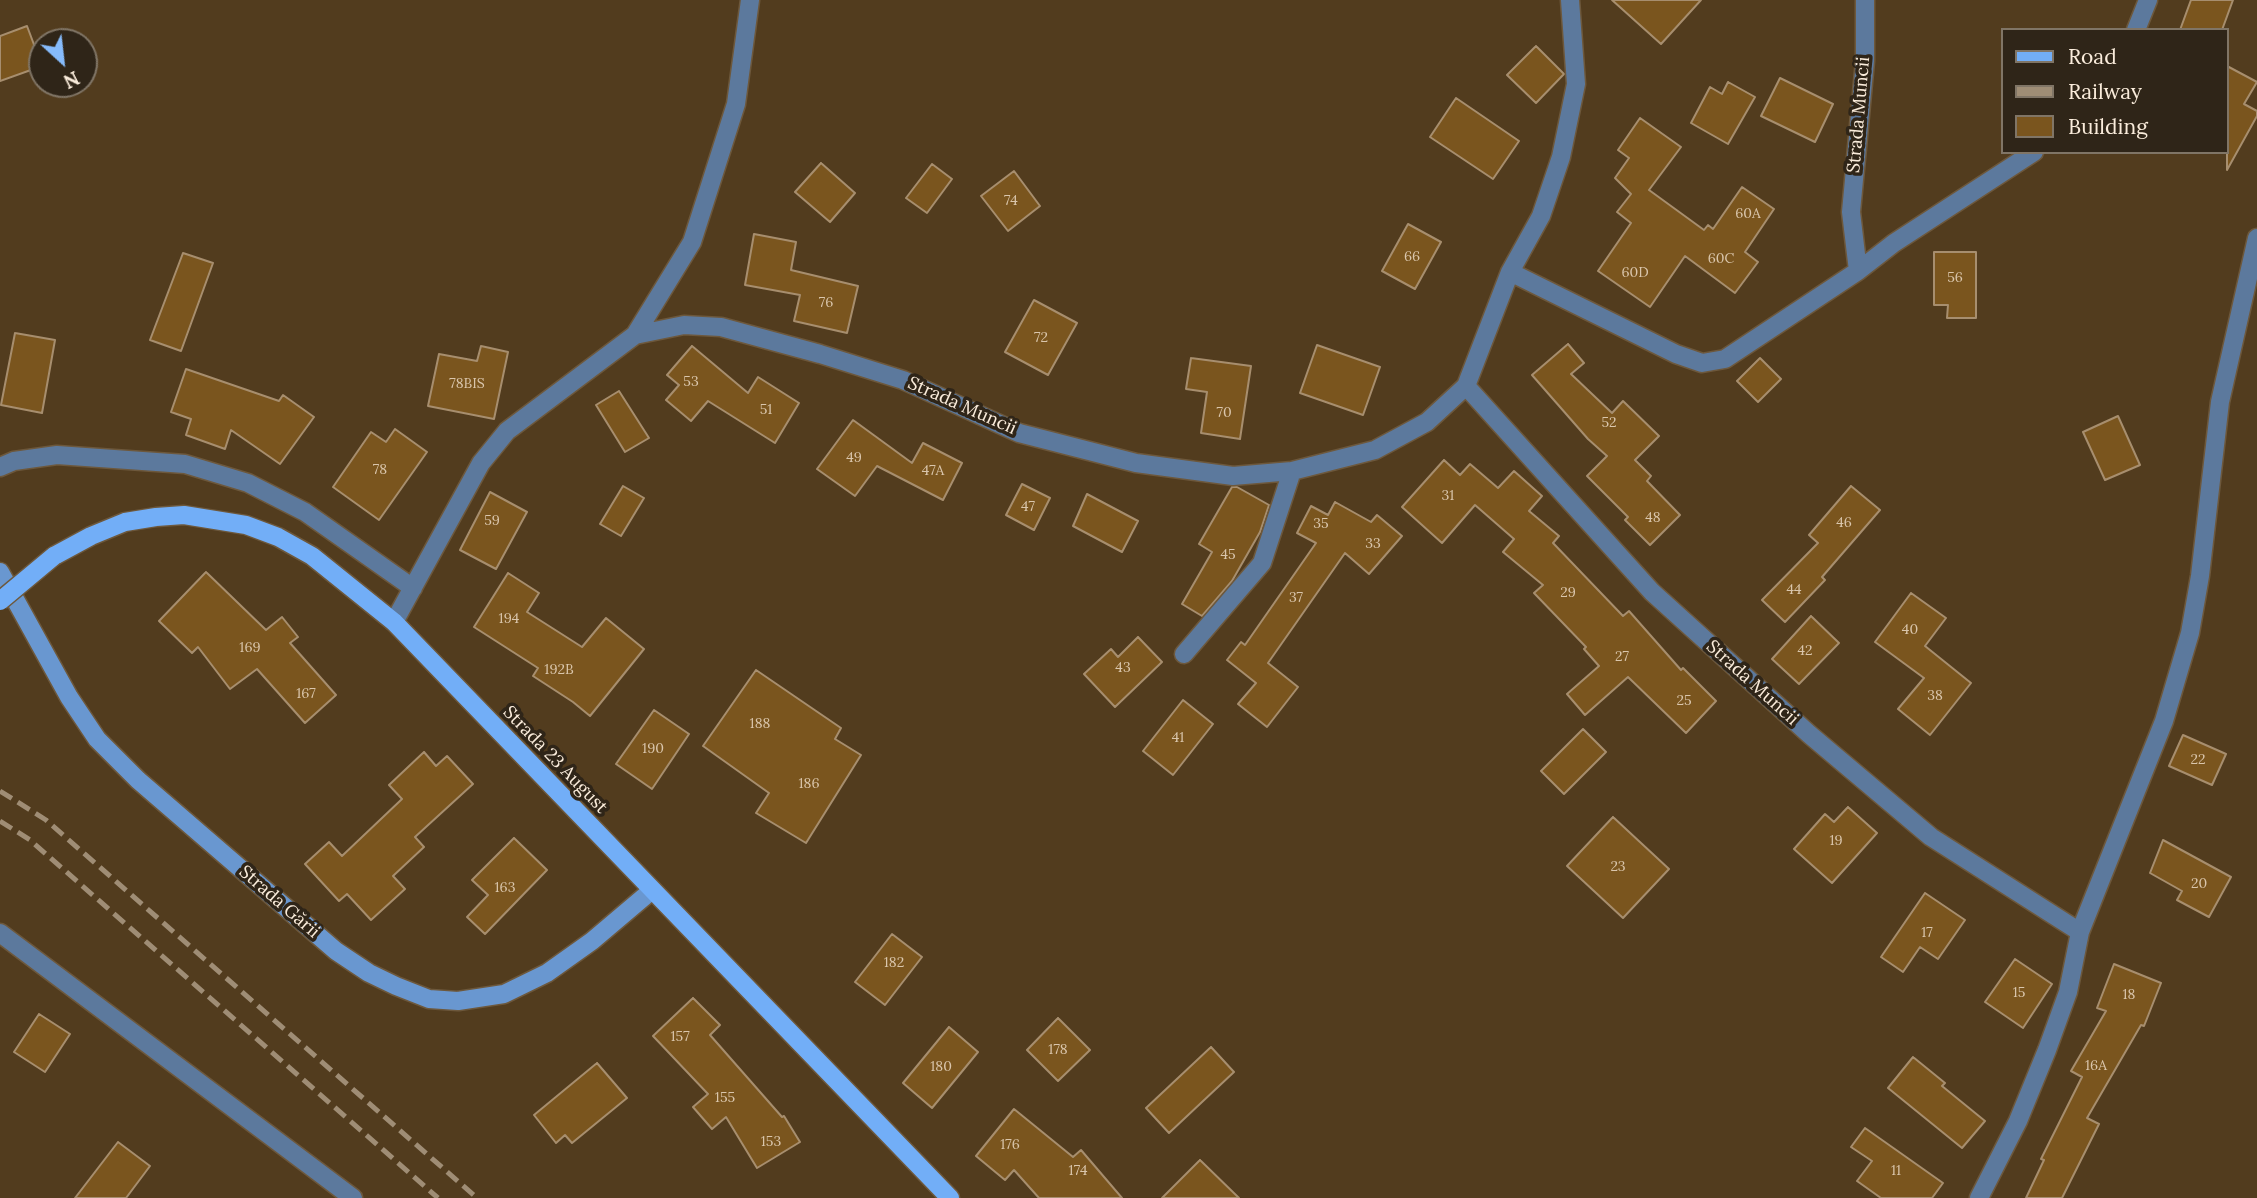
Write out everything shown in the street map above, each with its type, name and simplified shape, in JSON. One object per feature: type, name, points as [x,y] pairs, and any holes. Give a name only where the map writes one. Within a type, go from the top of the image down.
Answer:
[{"type":"main road","name":"Strada 23 August","points":[[0,600],[54,556],[125,522],[184,515],[212,518],[246,525],[278,537],[301,550],[346,582],[394,622],[950,1198]]},
{"type":"street","name":"Strada Muncii","points":[[394,622],[481,463],[507,431],[635,335],[692,242],[736,104],[750,0]]},
{"type":"street","name":"Strada Muncii","points":[[635,335],[684,325],[721,327],[903,380],[1019,433],[1136,463],[1233,476],[1292,471],[1375,450],[1427,422],[1466,386],[1510,272],[1541,216],[1561,157],[1576,84],[1570,0]]},
{"type":"street","name":"Strada Muncii","points":[[1858,271],[1851,212],[1865,61],[1865,0]]},
{"type":"street","points":[[2137,28],[2148,0]]},
{"type":"street","points":[[1510,272],[1676,354],[1702,363],[1724,359],[2031,154]]},
{"type":"street","points":[[1979,1198],[2018,1121],[2047,1050],[2068,992],[2080,932],[2164,721],[2190,633],[2200,576],[2220,402],[2257,238]]},
{"type":"street","name":"Strada Muncii","points":[[1466,386],[1652,592],[1809,734],[1931,837],[2080,932]]},
{"type":"street","points":[[0,467],[14,461],[57,454],[185,464],[248,483],[305,512],[413,588]]},
{"type":"street","points":[[1184,654],[1262,563],[1292,471]]},
{"type":"street","name":"Strada Gării","points":[[0,572],[69,697],[97,739],[138,780],[337,951],[396,986],[429,999],[458,1001],[504,994],[547,973],[592,941],[651,891]]},
{"type":"street","points":[[0,933],[353,1198]]},
{"type":"building","points":[[1612,0],[1701,0],[1661,44]]},
{"type":"building","points":[[2191,0],[2233,0],[2223,28],[2181,28]]},
{"type":"building","points":[[27,26],[28,29],[28,71],[0,81],[0,36]]},
{"type":"building","points":[[1536,46],[1564,74],[1536,103],[1507,75]]},
{"type":"building","points":[[2229,67],[2257,82],[2244,104],[2257,111],[2257,116],[2227,170]]},
{"type":"building","points":[[1780,78],[1833,104],[1815,142],[1761,116]]},
{"type":"building","points":[[1728,82],[1755,97],[1728,144],[1691,123],[1710,87],[1722,94]]},
{"type":"building","points":[[1456,98],[1519,141],[1493,179],[1430,137]]},
{"type":"building","points":[[1640,118],[1681,147],[1649,190],[1704,230],[1708,225],[1713,229],[1742,187],[1774,209],[1745,252],[1758,262],[1735,293],[1685,256],[1650,307],[1598,271],[1631,223],[1617,212],[1631,194],[1615,178],[1629,158],[1618,150]]},
{"type":"building","points":[[821,163],[855,193],[830,222],[795,192]]},
{"type":"building","points":[[932,164],[952,179],[927,213],[906,198]]},
{"type":"building","points":[[1014,171],[1040,206],[1008,231],[981,196]]},
{"type":"building","points":[[1408,224],[1441,242],[1415,289],[1382,271]]},
{"type":"building","points":[[754,234],[796,242],[791,270],[858,286],[847,333],[794,321],[800,295],[745,285]]},
{"type":"building","points":[[1934,252],[1976,252],[1976,318],[1947,318],[1948,305],[1934,305]]},
{"type":"building","points":[[183,253],[213,263],[181,351],[150,340]]},
{"type":"building","points":[[1034,300],[1077,323],[1048,375],[1005,352]]},
{"type":"building","points":[[15,333],[55,340],[42,413],[1,405]]},
{"type":"building","points":[[1568,344],[1584,363],[1571,374],[1612,413],[1623,401],[1659,436],[1635,460],[1651,476],[1647,481],[1680,515],[1650,545],[1625,520],[1628,517],[1587,476],[1607,456],[1588,439],[1532,375]]},
{"type":"building","points":[[1317,345],[1380,367],[1363,415],[1300,393]]},
{"type":"building","points":[[481,346],[508,352],[494,419],[428,406],[439,354],[477,361]]},
{"type":"building","points":[[692,346],[748,393],[758,377],[799,403],[775,443],[708,401],[691,421],[666,400],[679,385],[667,375]]},
{"type":"building","points":[[1191,358],[1251,366],[1240,439],[1201,433],[1207,392],[1186,389]]},
{"type":"building","points":[[1760,358],[1781,379],[1758,402],[1737,381]]},
{"type":"building","points":[[186,369],[279,401],[283,395],[314,417],[280,464],[231,430],[225,449],[186,435],[191,419],[171,412]]},
{"type":"building","points":[[619,391],[649,438],[625,452],[596,405]]},
{"type":"building","points":[[2118,416],[2140,465],[2105,480],[2083,432]]},
{"type":"building","points":[[853,420],[912,463],[923,443],[962,463],[943,500],[877,466],[855,496],[817,469]]},
{"type":"building","points":[[395,429],[427,452],[379,520],[333,487],[371,432],[386,442]]},
{"type":"building","points":[[1444,460],[1460,475],[1470,464],[1498,488],[1514,471],[1542,496],[1529,511],[1559,536],[1553,543],[1623,616],[1629,611],[1681,670],[1683,668],[1716,701],[1686,733],[1628,677],[1585,715],[1567,694],[1599,666],[1584,649],[1586,647],[1534,593],[1543,585],[1503,552],[1514,539],[1475,505],[1442,543],[1402,507]]},
{"type":"building","points":[[1022,484],[1050,498],[1034,530],[1006,515]]},
{"type":"building","points":[[623,486],[644,498],[621,536],[600,524]]},
{"type":"building","points":[[1851,486],[1880,510],[1822,577],[1825,580],[1785,622],[1762,600],[1818,543],[1809,535]]},
{"type":"building","points":[[1232,487],[1237,487],[1269,505],[1260,532],[1232,581],[1202,616],[1182,604],[1212,552],[1199,544]]},
{"type":"building","points":[[490,492],[527,512],[496,569],[460,550]]},
{"type":"building","points":[[1087,494],[1138,521],[1122,552],[1073,526]]},
{"type":"building","points":[[1335,502],[1371,522],[1377,515],[1402,536],[1369,574],[1345,553],[1268,663],[1298,687],[1267,727],[1238,704],[1256,683],[1227,660],[1241,642],[1245,645],[1316,543],[1297,533],[1311,506],[1328,515]]},
{"type":"building","points":[[206,572],[266,630],[282,617],[298,637],[290,643],[336,695],[305,723],[257,669],[230,689],[198,647],[192,653],[159,621]]},
{"type":"building","points":[[508,573],[539,593],[527,612],[582,647],[606,618],[644,649],[590,716],[533,676],[538,668],[474,627]]},
{"type":"building","points":[[1911,593],[1946,618],[1925,646],[1971,683],[1930,735],[1898,709],[1924,678],[1875,642]]},
{"type":"building","points":[[1811,616],[1839,643],[1799,684],[1772,659]]},
{"type":"building","points":[[1138,637],[1162,662],[1115,707],[1084,674],[1111,649],[1118,657]]},
{"type":"building","points":[[756,670],[841,728],[835,739],[861,755],[806,843],[756,813],[769,793],[703,746]]},
{"type":"building","points":[[1183,700],[1213,724],[1173,775],[1143,751]]},
{"type":"building","points":[[654,710],[689,734],[652,789],[616,764]]},
{"type":"building","points":[[1583,729],[1606,752],[1564,794],[1541,771]]},
{"type":"building","points":[[2183,735],[2226,754],[2212,785],[2169,766]]},
{"type":"building","points":[[424,752],[436,766],[447,756],[473,784],[415,837],[424,847],[393,876],[405,889],[371,920],[347,894],[339,901],[305,864],[329,842],[342,856],[402,799],[389,785]]},
{"type":"building","points":[[1848,807],[1877,833],[1832,883],[1794,849],[1825,814],[1834,822]]},
{"type":"building","points":[[1613,817],[1669,869],[1623,918],[1567,866]]},
{"type":"building","points":[[514,838],[547,870],[485,934],[467,917],[488,895],[472,880]]},
{"type":"building","points":[[2163,840],[2231,877],[2209,917],[2177,900],[2182,891],[2150,873]]},
{"type":"building","points":[[1925,893],[1965,920],[1938,959],[1920,947],[1903,972],[1881,957]]},
{"type":"building","points":[[892,934],[922,957],[885,1005],[855,982]]},
{"type":"building","points":[[2015,959],[2052,984],[2023,1028],[1985,1002]]},
{"type":"building","points":[[2114,964],[2161,983],[2144,1026],[2141,1025],[2087,1118],[2099,1124],[2062,1198],[2026,1198],[2044,1160],[2041,1159],[2082,1077],[2071,1071],[2106,1011],[2097,1008]]},
{"type":"building","points":[[693,998],[720,1025],[710,1035],[782,1117],[784,1116],[800,1142],[757,1168],[726,1117],[712,1129],[693,1107],[708,1094],[653,1036]]},
{"type":"building","points":[[39,1014],[70,1034],[45,1072],[14,1052]]},
{"type":"building","points":[[1058,1018],[1090,1050],[1058,1081],[1027,1050]]},
{"type":"building","points":[[949,1027],[978,1052],[932,1108],[903,1083]]},
{"type":"building","points":[[1211,1047],[1234,1072],[1169,1133],[1146,1108]]},
{"type":"building","points":[[1913,1057],[1945,1083],[1942,1086],[1985,1121],[1962,1148],[1888,1088]]},
{"type":"building","points":[[597,1063],[627,1098],[572,1143],[565,1135],[556,1143],[534,1115]]},
{"type":"building","points":[[1014,1109],[1073,1157],[1081,1150],[1122,1198],[1039,1198],[1014,1170],[1005,1180],[976,1156]]},
{"type":"building","points":[[1865,1128],[1943,1183],[1932,1198],[1881,1198],[1857,1181],[1872,1161],[1851,1147]]},
{"type":"building","points":[[118,1142],[150,1166],[126,1198],[75,1198]]},
{"type":"building","points":[[1200,1160],[1239,1198],[1162,1198]]},
{"type":"railway","points":[[0,791],[46,820],[477,1198]]},
{"type":"railway","points":[[0,821],[30,840],[438,1198]]}]
